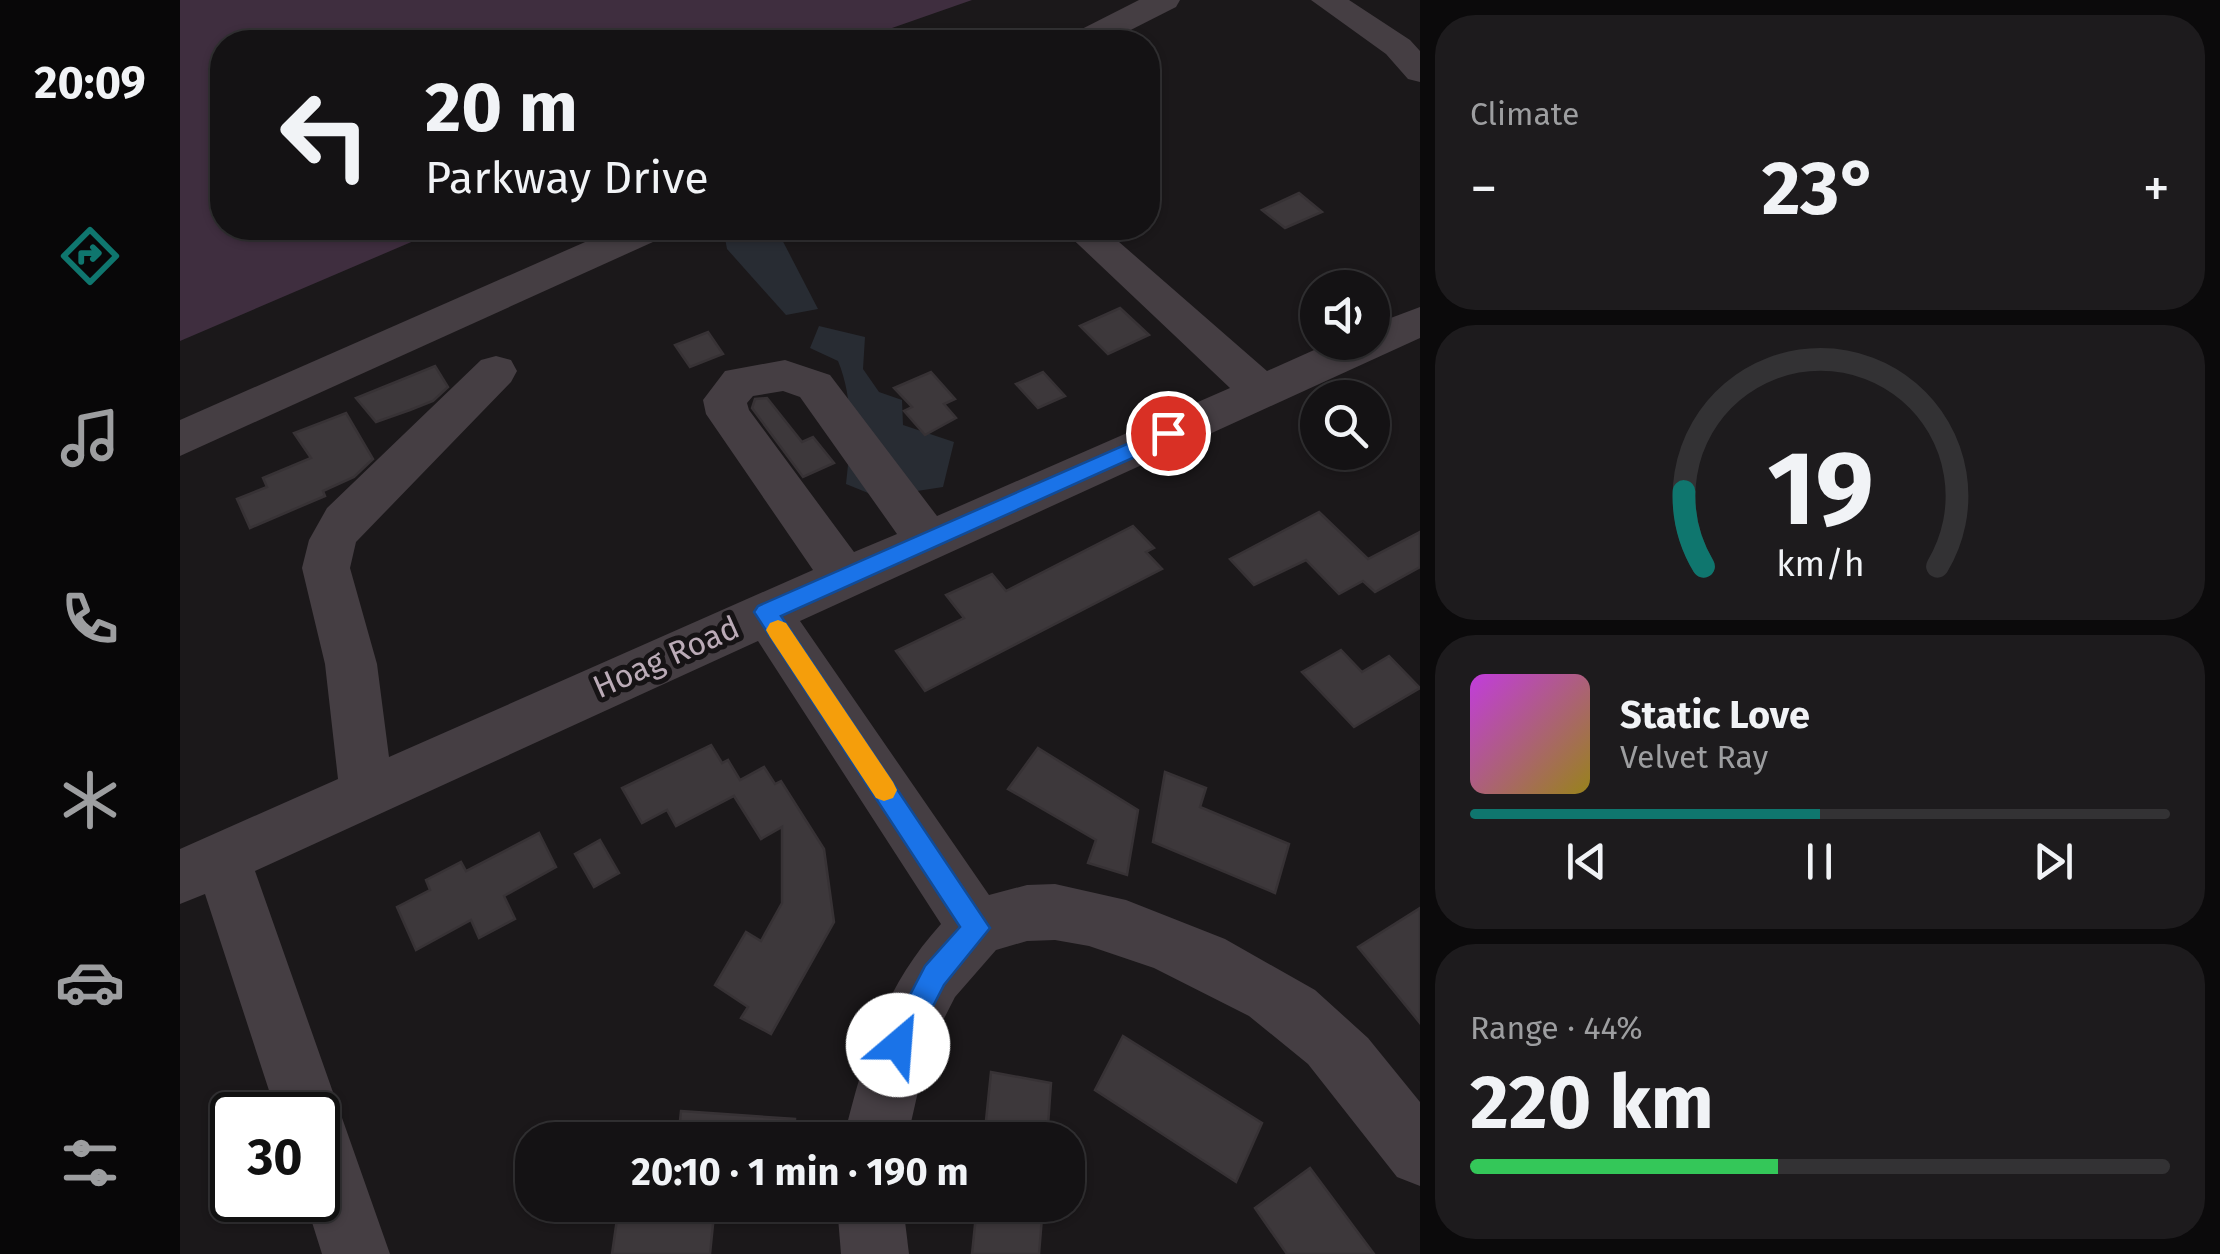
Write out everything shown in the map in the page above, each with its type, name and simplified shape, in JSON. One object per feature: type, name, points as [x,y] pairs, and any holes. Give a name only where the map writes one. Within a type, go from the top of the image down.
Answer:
[{"type":"street","points":[[1105,30],[1164,0]]},
{"type":"street","points":[[1326,0],[1398,47],[1420,72]]},
{"type":"street","points":[[180,439],[623,240]]},
{"type":"street","points":[[1093,240],[1262,392]]},
{"type":"street","name":"Hoag Road","points":[[1390,334],[1420,321]]},
{"type":"street","name":"Hoag Road","points":[[201,867],[1332,360]]},
{"type":"street","points":[[367,792],[351,664],[326,568],[332,540],[344,520],[496,371]]},
{"type":"street","points":[[845,577],[728,414],[725,400],[740,382],[784,375],[816,386],[928,540]]},
{"type":"street","points":[[766,612],[976,928]]},
{"type":"street","points":[[201,867],[299,1092]]},
{"type":"street","points":[[879,1122],[898,1045],[934,976],[976,928],[1030,912],[1096,918],[1240,975],[1310,1026],[1352,1067],[1420,1154]]},
{"type":"street","points":[[340,1206],[356,1254]]},
{"type":"street","points":[[870,1222],[875,1254]]},
{"type":"shaded area","points":[[180,0],[972,0],[886,30],[210,30],[210,240],[416,240],[180,341]]},
{"type":"shaded area","points":[[725,240],[782,240],[818,309],[786,315],[727,249]]},
{"type":"shaded area","points":[[819,326],[865,337],[863,369],[879,392],[902,400],[903,425],[954,442],[943,487],[878,497],[846,484],[850,437],[847,391],[838,361],[810,348]]},
{"type":"building","points":[[1299,193],[1322,212],[1285,228],[1262,210]]},
{"type":"building","points":[[1120,308],[1149,335],[1108,354],[1080,326]]},
{"type":"building","points":[[708,332],[723,354],[690,367],[675,345]]},
{"type":"building","points":[[435,366],[448,387],[433,401],[376,422],[356,398]]},
{"type":"building","points":[[931,372],[955,399],[944,404],[956,418],[925,435],[904,411],[912,407],[894,388]]},
{"type":"building","points":[[1043,372],[1065,396],[1038,408],[1016,384]]},
{"type":"building","points":[[767,398],[802,442],[813,437],[834,463],[803,477],[752,408],[755,399]]},
{"type":"building","points":[[346,413],[373,459],[354,477],[323,491],[325,496],[250,528],[237,499],[267,487],[263,478],[311,458],[294,433]]},
{"type":"building","points":[[1319,512],[1368,559],[1420,532],[1420,567],[1375,592],[1363,581],[1339,594],[1306,560],[1254,585],[1230,559]]},
{"type":"building","points":[[1133,526],[1154,548],[1146,552],[1162,569],[925,691],[896,651],[964,618],[946,595],[992,574],[1006,591]]},
{"type":"building","points":[[1341,650],[1362,672],[1389,656],[1420,688],[1354,727],[1302,672]]},
{"type":"building","points":[[711,745],[722,763],[728,760],[740,780],[764,767],[775,784],[781,781],[824,849],[834,922],[771,1034],[741,1018],[748,1007],[715,985],[746,932],[761,941],[782,903],[782,827],[761,839],[734,796],[676,826],[667,810],[642,823],[622,788]]},
{"type":"building","points":[[1038,748],[1138,810],[1127,875],[1088,863],[1096,840],[1008,789]]},
{"type":"building","points":[[1165,772],[1206,788],[1200,807],[1289,844],[1275,893],[1153,842]]},
{"type":"building","points":[[539,833],[556,867],[504,896],[515,919],[479,938],[471,920],[416,950],[397,907],[430,890],[426,880],[461,862],[466,871]]},
{"type":"building","points":[[600,840],[619,873],[594,887],[575,854]]},
{"type":"building","points":[[1420,908],[1420,1023],[1358,947]]},
{"type":"building","points":[[1123,1036],[1262,1123],[1236,1182],[1095,1090]]},
{"type":"building","points":[[991,1072],[1051,1083],[1048,1122],[986,1122]]},
{"type":"building","points":[[681,1111],[795,1119],[795,1122],[680,1122]]},
{"type":"building","points":[[1310,1168],[1374,1254],[1287,1254],[1255,1208]]},
{"type":"building","points":[[617,1222],[713,1222],[710,1254],[612,1254]]},
{"type":"building","points":[[975,1222],[1042,1222],[1039,1254],[972,1254]]},
{"type":"slow traffic","points":[[778,630],[884,790]]},
{"type":"route","points":[[898,1045],[934,976],[976,928],[766,612],[1168,433]]}]
